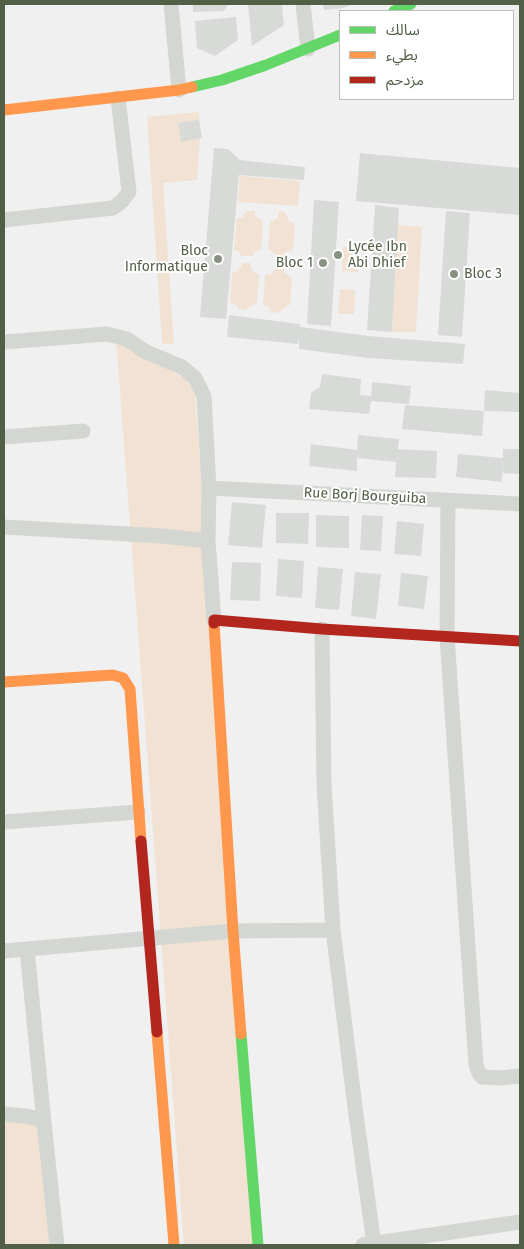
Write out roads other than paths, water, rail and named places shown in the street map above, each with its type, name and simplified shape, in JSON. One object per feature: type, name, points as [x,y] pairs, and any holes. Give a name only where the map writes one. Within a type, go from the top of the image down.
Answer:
[{"type":"street","points":[[171,4],[179,90]]},
{"type":"street","points":[[303,4],[308,49]]},
{"type":"street","points":[[396,10],[411,4]]},
{"type":"street","points":[[4,110],[179,90],[222,80],[308,49],[339,35]]},
{"type":"street","points":[[4,220],[113,208],[122,202],[129,192],[118,98]]},
{"type":"street","points":[[4,342],[107,334],[126,339],[146,352],[182,368],[195,378],[204,396],[209,488],[208,541],[233,931],[258,1245]]},
{"type":"street","points":[[4,437],[82,431]]},
{"type":"street","name":"Rue Borj Bourguiba","points":[[209,488],[520,504]]},
{"type":"street","points":[[448,501],[447,636],[476,1065],[482,1077],[520,1076]]},
{"type":"street","points":[[4,527],[163,536],[208,541]]},
{"type":"street","points":[[214,620],[322,629],[520,641]]},
{"type":"street","points":[[322,629],[324,784],[334,930],[369,1244],[520,1222]]},
{"type":"street","points":[[4,682],[113,675],[123,678],[130,689],[138,812],[150,937],[174,1245]]},
{"type":"street","points":[[4,822],[138,812]]},
{"type":"street","points":[[4,951],[233,931],[334,930]]},
{"type":"street","points":[[27,949],[57,1245]]},
{"type":"street","points":[[4,1114],[30,1117],[44,1123]]},
{"type":"place","name":"Lycée Ibn Abi Dhief","points":[[338,255]]},
{"type":"place","name":"Bloc Informatique","points":[[218,259]]},
{"type":"place","name":"Bloc 1","points":[[323,263]]},
{"type":"place","name":"Bloc 3","points":[[454,274]]}]
